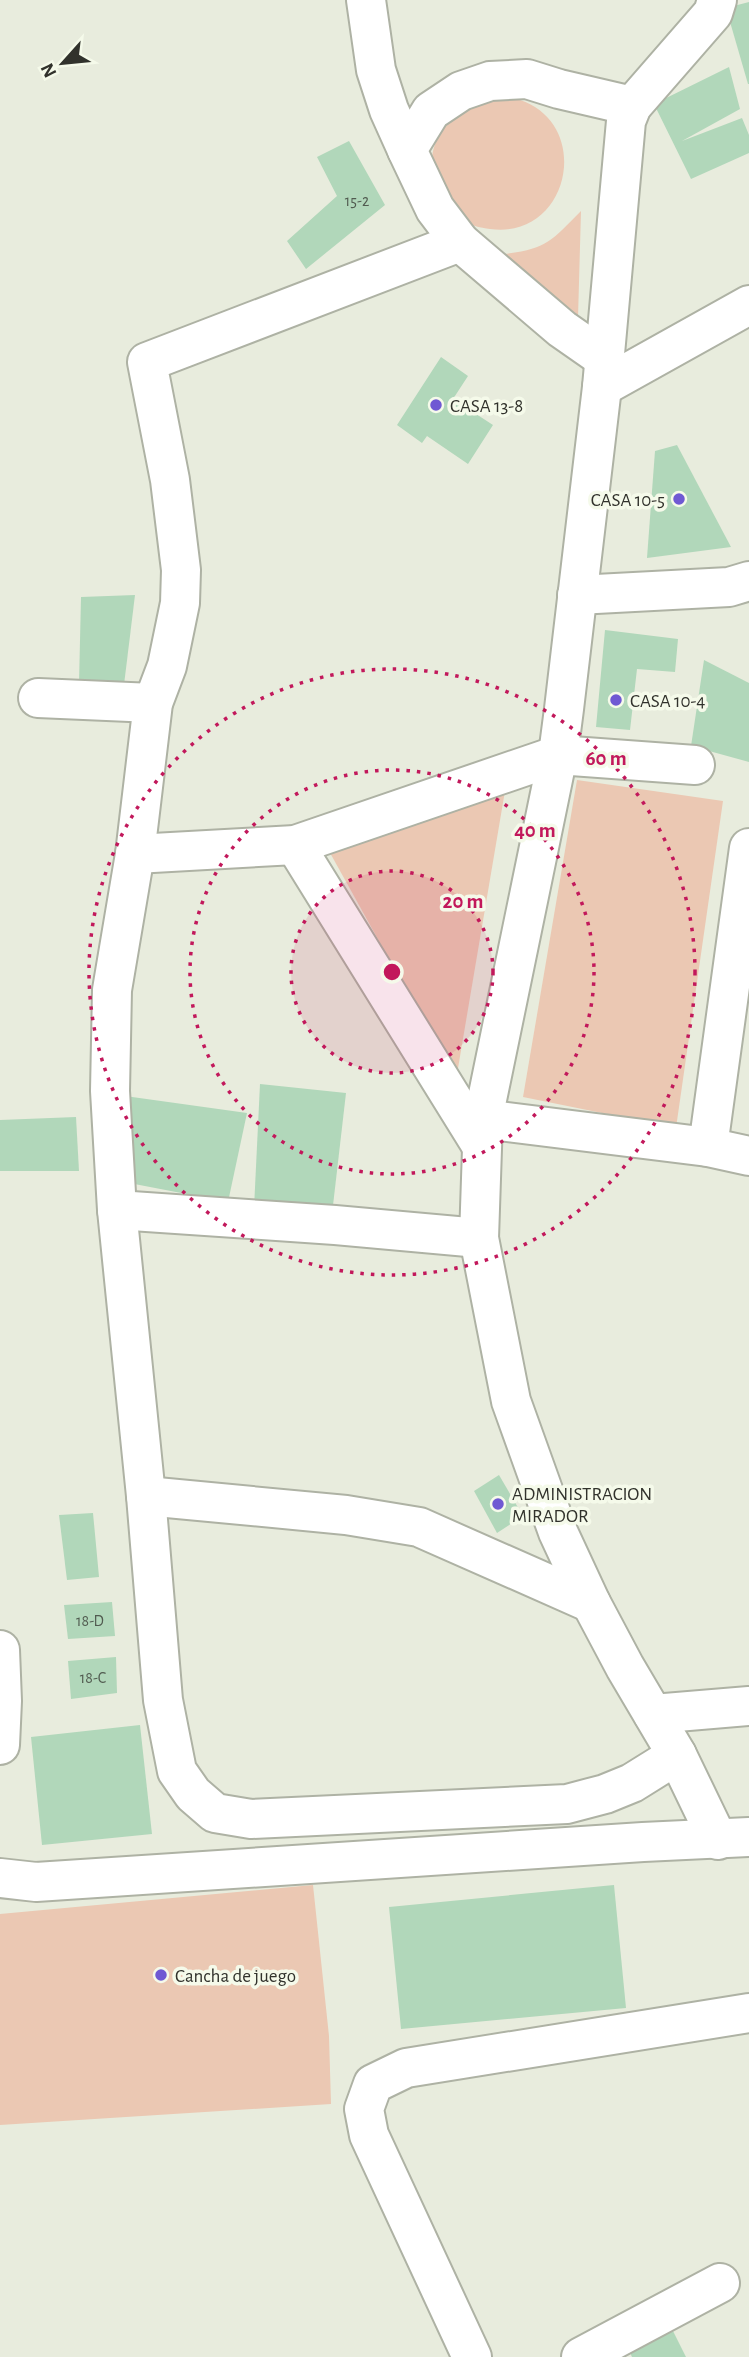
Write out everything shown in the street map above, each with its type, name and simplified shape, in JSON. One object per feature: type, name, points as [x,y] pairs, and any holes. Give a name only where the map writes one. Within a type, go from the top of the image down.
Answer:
[{"type":"street","points":[[366,0],[376,70],[390,110],[435,209],[460,242],[562,329],[603,373]]},
{"type":"street","points":[[717,0],[713,13],[632,106],[626,121],[603,373],[558,755],[482,1132],[479,1238],[511,1401],[558,1532],[591,1603],[653,1714],[677,1755],[734,1838]]},
{"type":"street","points":[[407,150],[431,111],[461,91],[490,81],[527,79],[632,106]]},
{"type":"street","points":[[460,242],[147,362],[170,480],[181,569],[180,603],[167,666],[153,703],[135,854],[112,990],[110,1091],[117,1210],[146,1496],[163,1700],[177,1771],[193,1794],[215,1814],[251,1819],[567,1804],[606,1794],[632,1783],[677,1755]]},
{"type":"street","points":[[603,373],[749,305]]},
{"type":"street","points":[[577,595],[729,587],[749,581]]},
{"type":"street","points":[[38,698],[153,703]]},
{"type":"street","points":[[135,854],[295,845],[558,755],[695,765]]},
{"type":"street","points":[[295,845],[482,1132]]},
{"type":"street","points":[[708,1147],[749,848]]},
{"type":"street","points":[[482,1132],[708,1147],[749,1156]]},
{"type":"street","points":[[117,1210],[479,1238]]},
{"type":"street","points":[[146,1496],[346,1515],[419,1527],[591,1603]]},
{"type":"street","points":[[0,1650],[0,1745]]},
{"type":"street","points":[[653,1714],[749,1706]]},
{"type":"street","points":[[0,1878],[16,1882],[36,1882],[734,1838]]},
{"type":"street","points":[[472,2357],[369,2135],[364,2109],[373,2084],[406,2068],[749,2014]]},
{"type":"street","points":[[581,2357],[720,2283]]},
{"type":"shaded area","points":[[499,97],[520,100],[543,113],[558,132],[564,155],[562,178],[554,200],[538,217],[517,228],[490,229],[478,227],[460,218],[436,173],[432,159],[439,135],[459,110]]},
{"type":"shaded area","points":[[581,211],[578,318],[504,254],[530,249],[547,242]]},
{"type":"shaded area","points":[[577,780],[723,801],[676,1128],[523,1097]]},
{"type":"shaded area","points":[[506,785],[456,1080],[329,851]]},
{"type":"shaded area","name":"Cancha de juego","points":[[313,1885],[329,2036],[331,2104],[0,2125],[0,1914]]},
{"type":"building","points":[[749,2],[749,84],[748,84],[726,8]]},
{"type":"building","points":[[729,67],[740,109],[682,141],[742,118],[749,135],[749,153],[691,179],[654,104]]},
{"type":"building","points":[[349,141],[385,205],[306,269],[287,241],[337,196],[317,157]]},
{"type":"building","name":"CASA 13-8","points":[[441,357],[468,376],[453,399],[493,425],[468,464],[427,436],[422,443],[397,425]]},
{"type":"building","name":"CASA 10-5","points":[[677,445],[731,547],[647,558],[655,451]]},
{"type":"building","points":[[135,595],[123,693],[79,684],[81,597]]},
{"type":"building","name":"CASA 10-4","points":[[605,630],[678,639],[675,672],[637,669],[630,730],[596,727]]},
{"type":"building","points":[[704,660],[749,683],[749,762],[691,746]]},
{"type":"building","points":[[260,1084],[346,1093],[332,1214],[254,1208]]},
{"type":"building","points":[[125,1096],[247,1113],[228,1202],[124,1182]]},
{"type":"building","points":[[76,1117],[79,1171],[0,1171],[0,1120]]},
{"type":"building","name":"ADMINISTRACION MIRADOR","points":[[499,1475],[523,1516],[497,1533],[474,1491]]},
{"type":"building","points":[[93,1513],[99,1577],[67,1580],[59,1515]]},
{"type":"building","points":[[112,1602],[115,1636],[68,1639],[64,1605]]},
{"type":"building","points":[[116,1657],[117,1693],[71,1699],[68,1661]]},
{"type":"building","points":[[140,1725],[152,1834],[42,1845],[31,1737]]},
{"type":"building","points":[[614,1885],[626,2008],[401,2029],[389,1907]]},
{"type":"building","points":[[668,2321],[686,2357],[632,2357],[625,2342]]},
{"type":"place","name":"CASA 13-8","points":[[436,405]]},
{"type":"place","name":"CASA 10-5","points":[[679,499]]},
{"type":"place","name":"CASA 10-4","points":[[616,700]]},
{"type":"place","name":"ADMINISTRACION MIRADOR","points":[[498,1504]]},
{"type":"place","name":"Cancha de juego","points":[[161,1975]]}]
